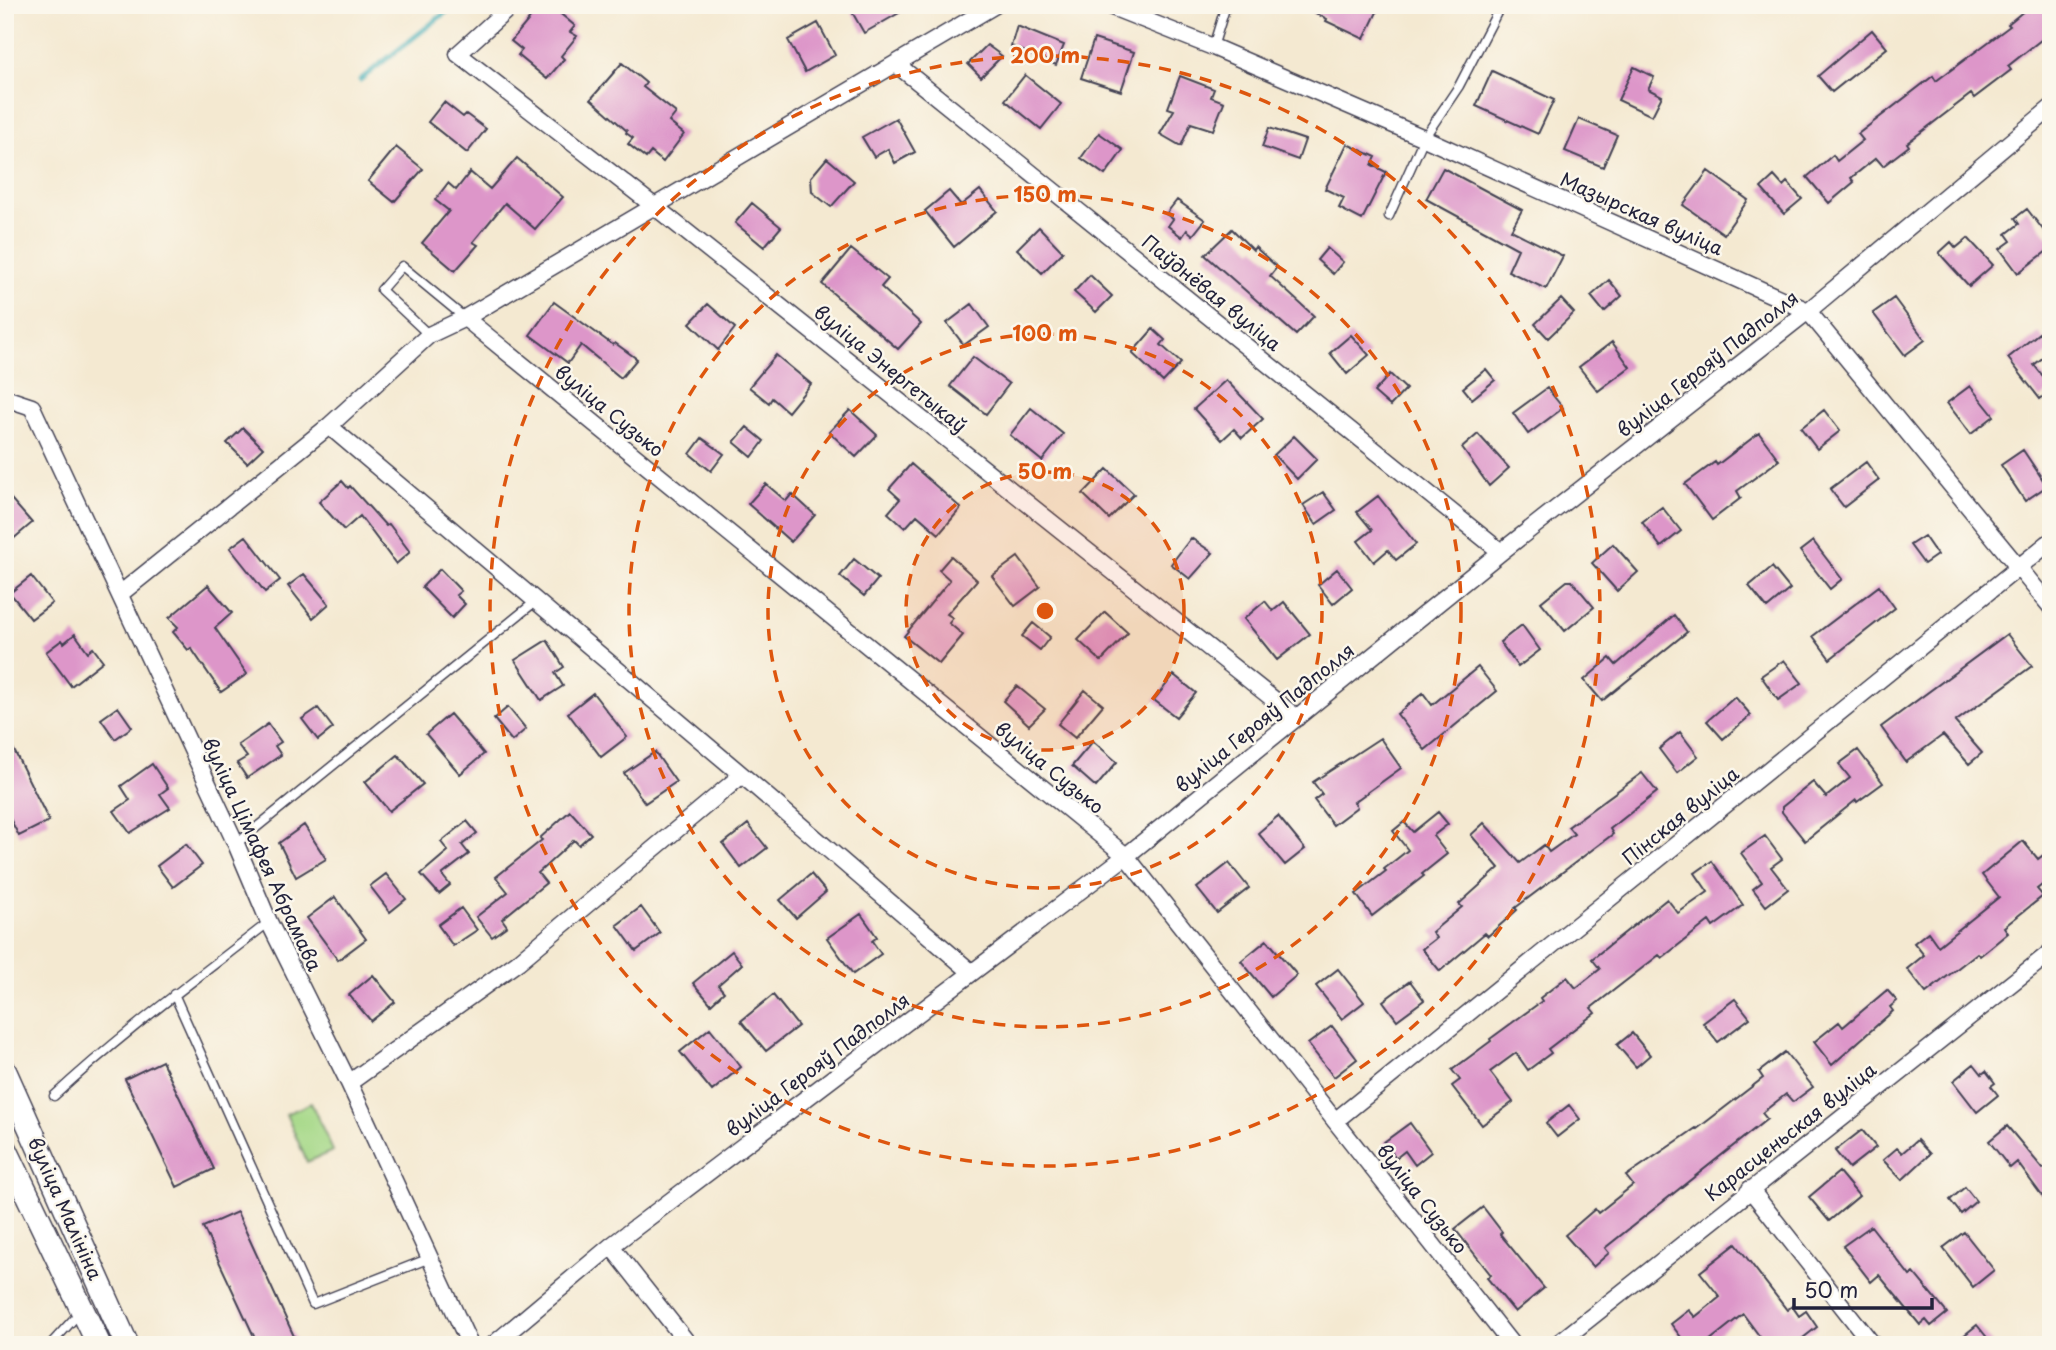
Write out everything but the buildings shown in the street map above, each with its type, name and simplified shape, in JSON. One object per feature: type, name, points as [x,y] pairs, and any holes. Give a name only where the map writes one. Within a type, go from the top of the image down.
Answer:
[{"type":"main road","name":"вуліца Малініна","points":[[5,1072],[10,1097],[127,1345]]},
{"type":"main road","name":"вуліца Малініна","points":[[5,1147],[99,1345]]},
{"type":"street","name":"вуліца Энергетыкаў","points":[[512,5],[458,54],[654,206],[1297,718]]},
{"type":"street","points":[[120,594],[329,426],[429,335],[464,318],[995,5]]},
{"type":"street","name":"Мазырская вуліца","points":[[1107,5],[1213,47],[1424,138],[1808,311],[2051,607]]},
{"type":"street","name":"Паўднёвая вуліца","points":[[896,64],[1501,552]]},
{"type":"street","name":"вуліца Герояў Падполля","points":[[493,1345],[611,1246],[1125,856],[1501,552],[1808,311],[2051,108]]},
{"type":"street","name":"вуліца Сузько","points":[[464,318],[1125,856],[1512,1345]]},
{"type":"street","name":"вуліца Цімафея Абрамава","points":[[5,398],[32,407],[236,844],[269,922],[349,1083],[470,1345]]},
{"type":"street","points":[[329,426],[971,972]]},
{"type":"street","name":"Пінская вуліца","points":[[1335,1121],[2051,541]]},
{"type":"street","points":[[349,1083],[518,962],[742,775]]},
{"type":"street","name":"Карасценьская вуліца","points":[[1556,1345],[2051,952]]},
{"type":"street","points":[[1750,1189],[1873,1345]]},
{"type":"street","points":[[611,1246],[689,1345]]},
{"type":"lane","points":[[1213,47],[1226,5]]},
{"type":"lane","points":[[1389,216],[1424,138],[1459,86],[1501,5]]},
{"type":"lane","points":[[429,335],[382,290],[402,266],[464,318]]},
{"type":"lane","points":[[236,844],[536,601]]},
{"type":"lane","points":[[54,1096],[174,994],[269,922]]},
{"type":"lane","points":[[174,994],[313,1304],[430,1258]]},
{"type":"lane","points":[[50,1345],[83,1309]]},
{"type":"green space","points":[[311,1103],[333,1151],[307,1162],[286,1114]]},
{"type":"waterway","points":[[360,80],[455,5]]}]
